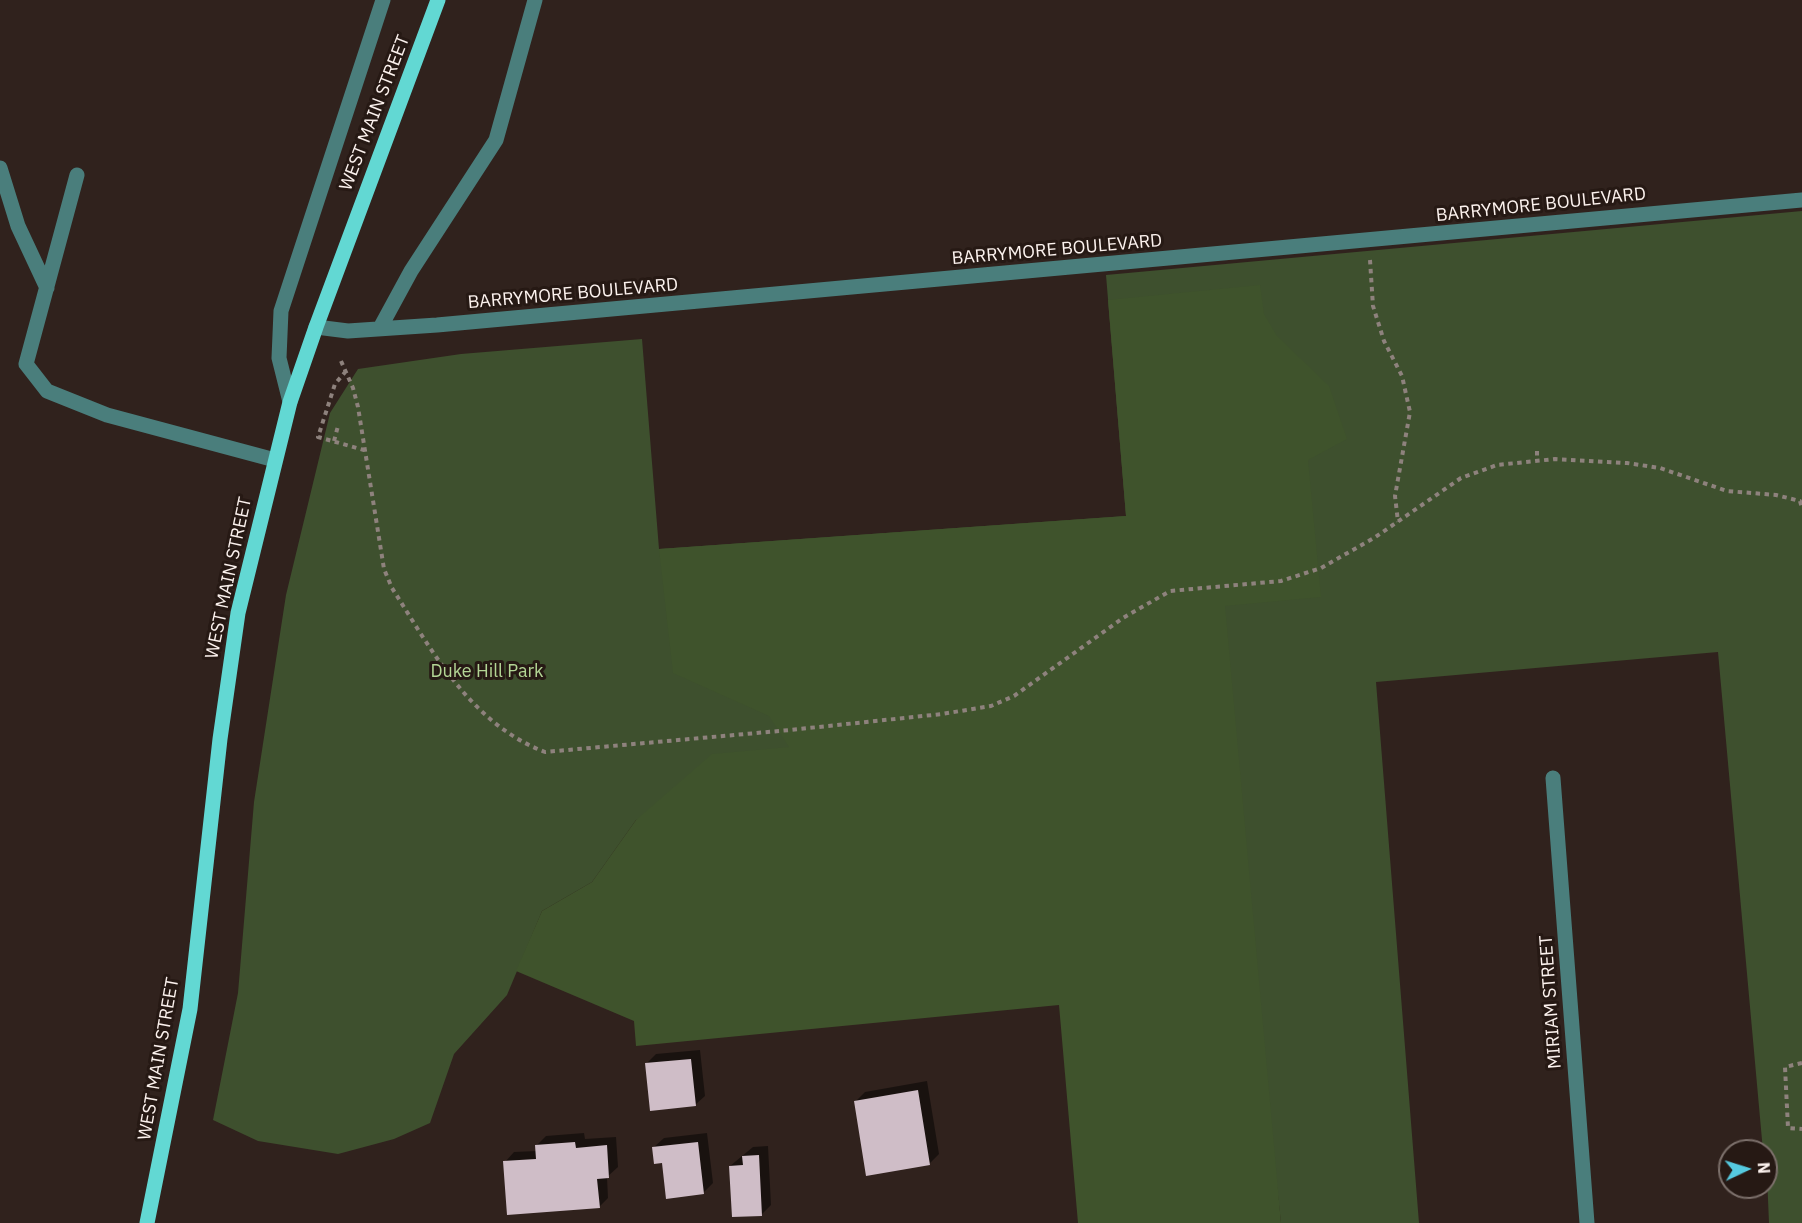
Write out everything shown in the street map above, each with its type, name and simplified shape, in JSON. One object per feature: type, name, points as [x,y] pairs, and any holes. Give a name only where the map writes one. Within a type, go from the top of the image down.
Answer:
[{"type":"main road","name":"WEST MAIN STREET","points":[[147,1223],[190,1009],[219,739],[238,614],[290,402],[438,0]]},
{"type":"street","points":[[290,402],[279,357],[281,311],[383,0]]},
{"type":"street","points":[[380,328],[411,271],[492,148],[535,0]]},
{"type":"street","points":[[0,168],[18,226],[47,288]]},
{"type":"street","points":[[77,175],[26,364],[47,391],[107,415],[275,460]]},
{"type":"street","name":"BARRYMORE BOULEVARD","points":[[316,327],[348,331],[1369,242],[1802,200]]},
{"type":"street","name":"MIRIAM STREET","points":[[1553,778],[1587,1223]]},
{"type":"path","points":[[1369,242],[1373,306],[1384,341],[1402,376],[1410,412],[1395,496],[1398,522]]},
{"type":"path","points":[[341,361],[358,407],[384,569],[392,588],[469,700],[503,731],[521,743],[545,752],[790,730],[942,714],[991,706],[1014,696],[1123,618],[1170,591],[1281,582],[1321,568],[1398,522],[1461,478],[1497,465],[1537,460],[1628,463],[1660,468],[1727,491],[1800,501],[1802,508]]},
{"type":"path","points":[[346,371],[335,384],[318,437],[364,450]]},
{"type":"path","points":[[334,441],[338,426]]},
{"type":"path","points":[[1537,451],[1537,460]]},
{"type":"path","points":[[1802,1063],[1785,1067],[1788,1128],[1802,1129]]},
{"type":"green space","name":"Duke Hill Park","points":[[1802,211],[1802,1223],[1769,1223],[1768,1199],[1778,1199],[1778,1139],[1762,1139],[1718,652],[1376,682],[1419,1223],[1281,1223],[1273,1150],[851,765],[636,820],[592,882],[542,911],[507,995],[454,1054],[430,1123],[394,1139],[338,1154],[258,1141],[213,1120],[238,993],[254,802],[286,595],[330,413],[358,369],[461,354],[642,339],[659,549],[1126,516],[1106,275]]},
{"type":"green space","points":[[1260,285],[1264,314],[1277,336],[1329,386],[1347,439],[1308,460],[1321,597],[1225,606],[1281,1223],[1078,1223],[1059,1005],[636,1046],[634,1021],[516,971],[542,911],[592,882],[636,820],[712,754],[789,747],[769,716],[673,673],[659,549],[1126,516],[1108,300]]},
{"type":"building","points":[[691,1059],[696,1106],[650,1111],[645,1063]]},
{"type":"building","points":[[918,1090],[930,1165],[866,1176],[854,1101]]},
{"type":"building","points":[[575,1142],[576,1148],[607,1145],[609,1178],[597,1179],[600,1208],[507,1215],[503,1161],[536,1159],[535,1145]]},
{"type":"building","points":[[698,1142],[704,1194],[666,1199],[662,1163],[654,1164],[652,1147]]},
{"type":"building","points":[[759,1155],[762,1216],[732,1217],[729,1166],[743,1165],[742,1156]]}]
